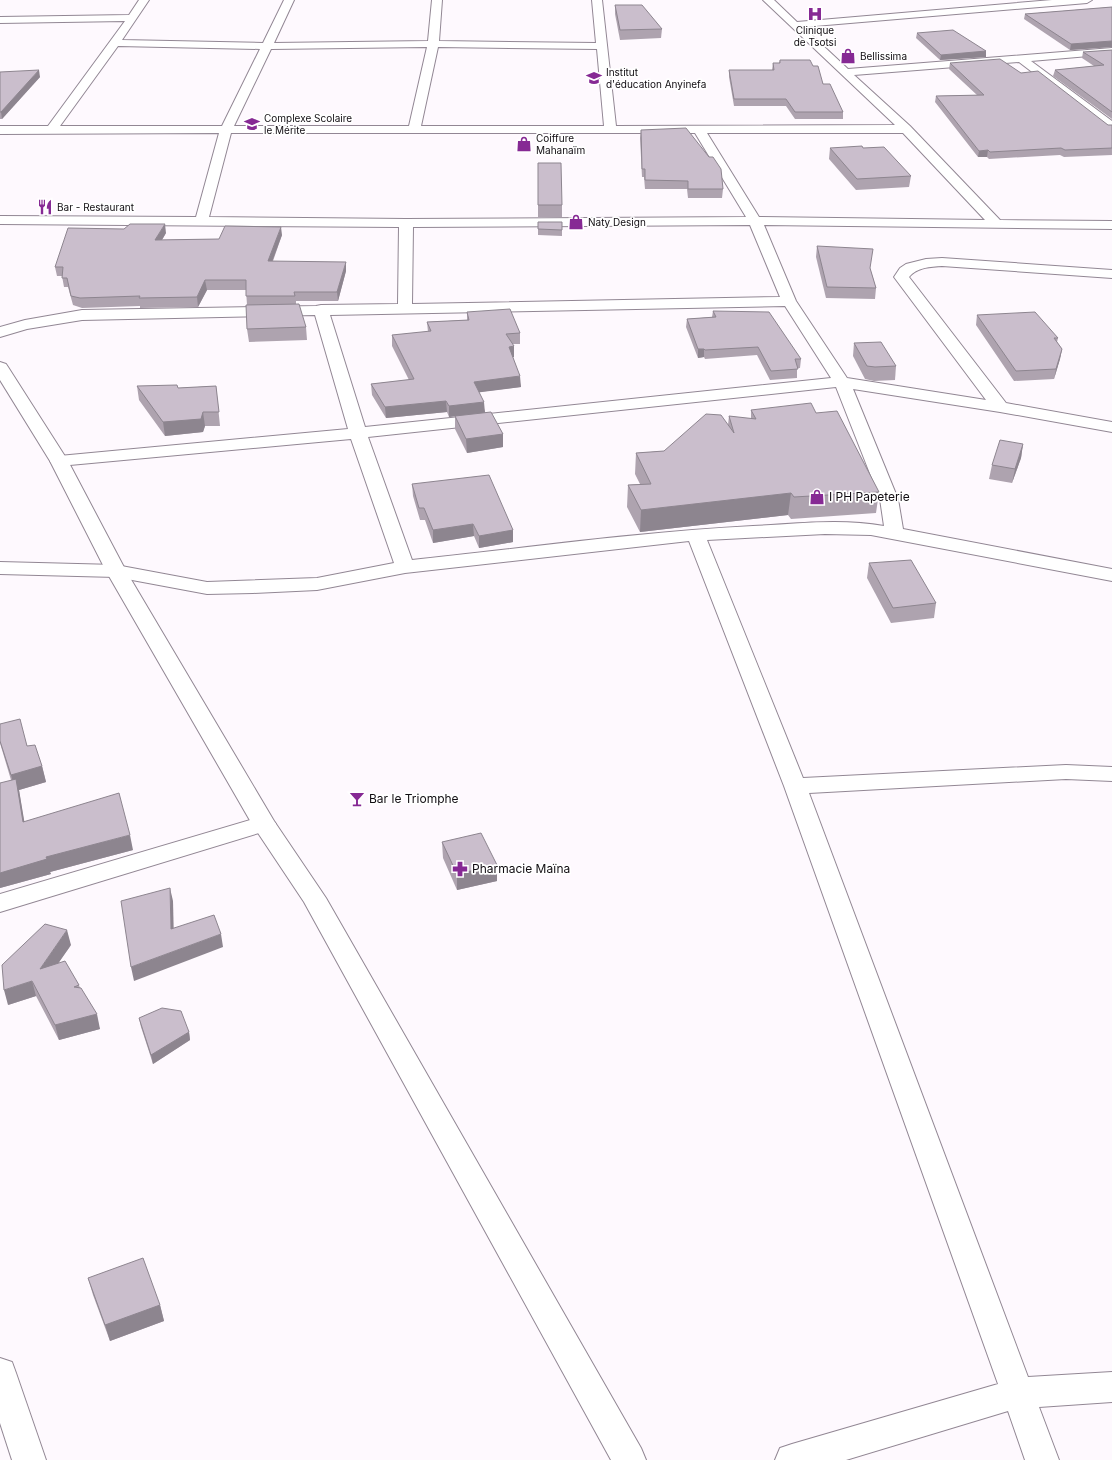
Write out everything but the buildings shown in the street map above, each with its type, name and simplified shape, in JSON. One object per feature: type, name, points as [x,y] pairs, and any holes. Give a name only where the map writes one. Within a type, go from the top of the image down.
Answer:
[{"type":"street","points":[[51,130],[115,43],[144,0]]},
{"type":"street","points":[[201,222],[226,130],[289,0]]},
{"type":"street","points":[[414,129],[433,44],[437,0]]},
{"type":"street","points":[[597,0],[610,129]]},
{"type":"street","points":[[768,0],[906,129],[997,224]]},
{"type":"street","points":[[796,25],[1087,0]]},
{"type":"street","points":[[0,20],[131,18]]},
{"type":"street","points":[[115,43],[267,46],[433,44],[601,46]]},
{"type":"street","points":[[846,72],[1112,51]]},
{"type":"street","points":[[1021,58],[1112,127]]},
{"type":"street","points":[[699,129],[755,221],[789,301],[842,382],[889,499],[894,533]]},
{"type":"street","points":[[0,130],[906,129]]},
{"type":"street","points":[[0,220],[406,223],[755,221],[1112,225]]},
{"type":"street","points":[[405,307],[406,223]]},
{"type":"street","points":[[1000,407],[901,277],[905,270],[931,263],[956,262],[1112,274]]},
{"type":"street","points":[[0,332],[32,324],[82,315],[405,307],[789,301]]},
{"type":"street","points":[[321,310],[350,402],[358,433],[405,567]]},
{"type":"street","points":[[0,367],[59,461],[116,572],[264,824],[314,898],[629,1460]]},
{"type":"street","points":[[59,461],[358,433],[842,382],[1000,407],[1112,427]]},
{"type":"street","points":[[0,568],[116,572],[207,588],[317,584],[405,567],[696,535],[825,528],[871,529],[1112,575]]},
{"type":"street","points":[[696,535],[795,786],[1042,1460]]},
{"type":"street","points":[[795,786],[1066,772],[1112,774]]},
{"type":"street","points":[[0,903],[264,824]]},
{"type":"street","points":[[0,1373],[29,1460]]},
{"type":"street","points":[[792,1460],[1018,1393],[1112,1387]]},
{"type":"place","name":"Clinique de Tsotsi","points":[[815,14]]},
{"type":"place","name":"Bellissima","points":[[848,56]]},
{"type":"place","name":"Institut d'éducation Anyinefa","points":[[594,78]]},
{"type":"place","name":"Complexe Scolaire le Mérite","points":[[252,124]]},
{"type":"place","name":"Coiffure Mahanaïm","points":[[524,144]]},
{"type":"place","name":"Bar - Restaurant","points":[[45,207]]},
{"type":"place","name":"Naty Design","points":[[576,222]]},
{"type":"place","name":"I PH Papeterie","points":[[817,497]]},
{"type":"place","name":"Bar le Triomphe","points":[[357,799]]},
{"type":"place","name":"Pharmacie Maïna","points":[[460,869]]}]
